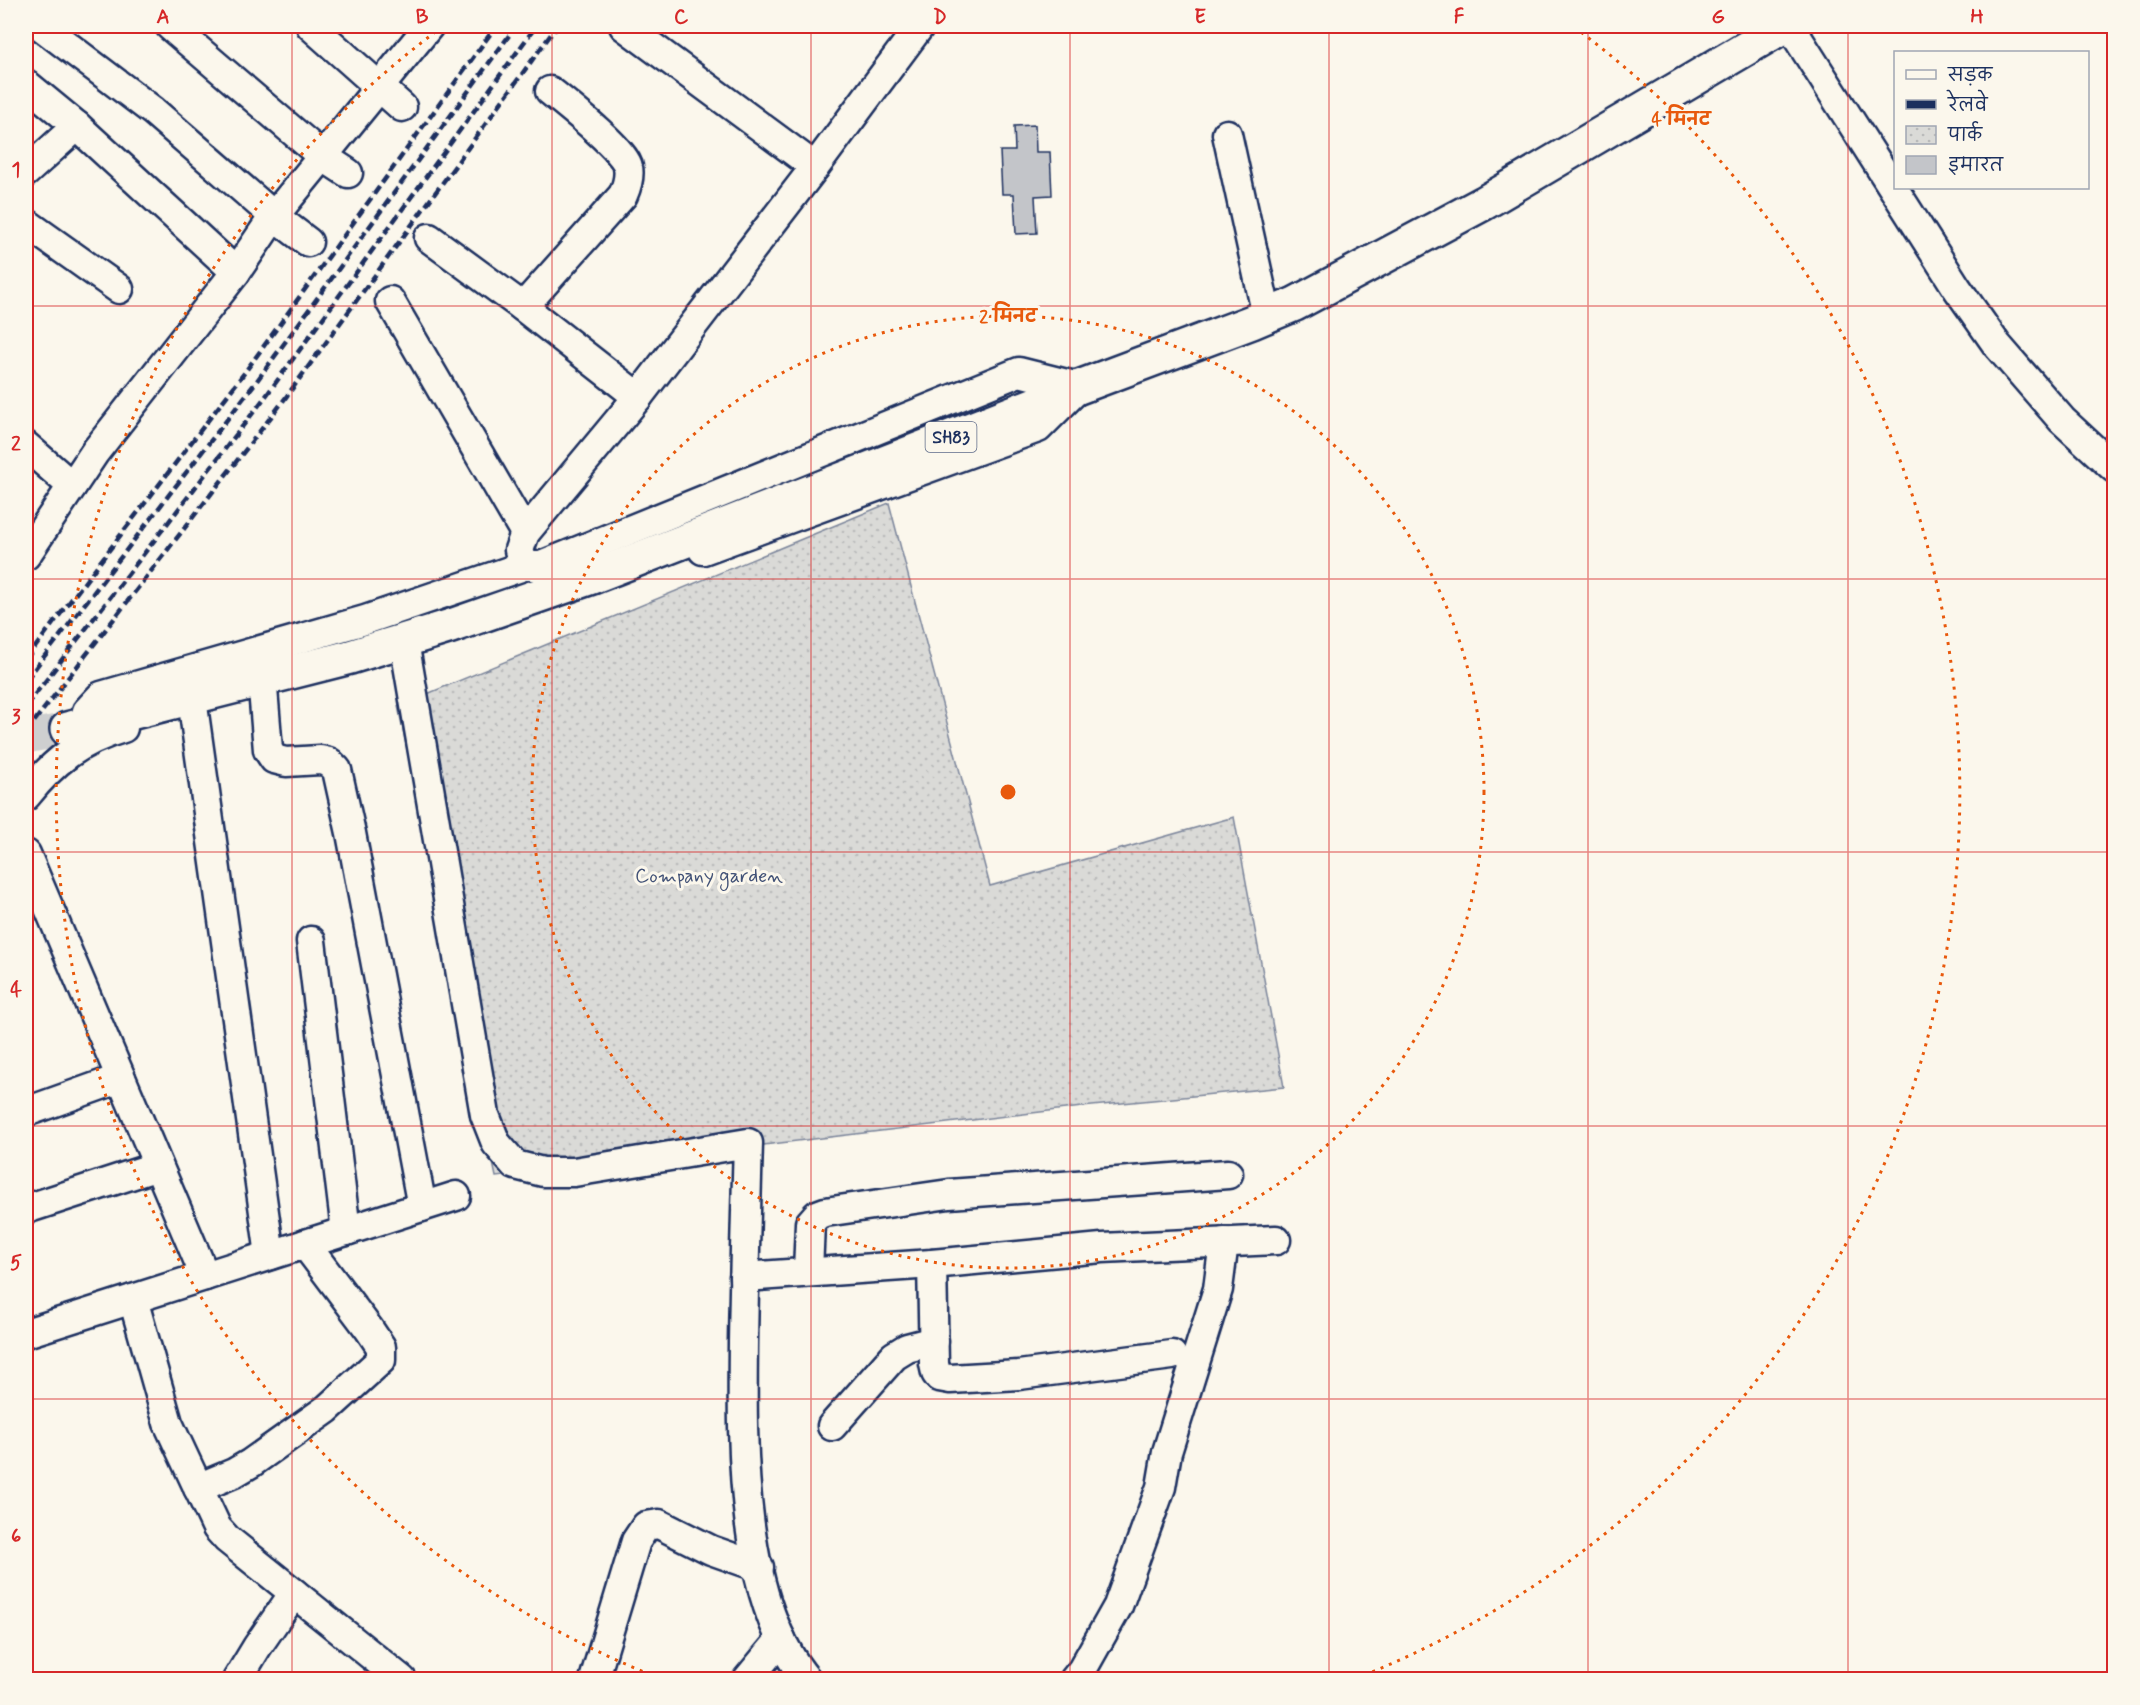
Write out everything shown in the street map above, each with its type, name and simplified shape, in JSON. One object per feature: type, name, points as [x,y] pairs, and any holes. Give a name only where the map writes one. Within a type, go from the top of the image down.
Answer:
[{"type":"main road","name":"SH83","points":[[75,726],[350,657],[451,626],[592,577],[1267,316],[1295,304],[1484,203],[1784,26]]},
{"type":"street","points":[[41,26],[153,111],[274,216],[308,242]]},
{"type":"street","points":[[170,26],[322,156],[348,173]]},
{"type":"street","points":[[311,26],[402,107]]},
{"type":"street","points":[[31,537],[72,486],[137,397],[236,272],[274,216],[429,26]]},
{"type":"street","points":[[624,26],[815,167]]},
{"type":"street","points":[[524,566],[519,550],[525,533],[638,397],[920,26]]},
{"type":"street","points":[[1790,26],[1957,288],[1997,345],[2062,420],[2115,468]]},
{"type":"street","points":[[26,84],[77,126],[236,272]]},
{"type":"street","points":[[523,307],[623,195],[628,182],[628,165],[620,152],[550,91]]},
{"type":"street","points":[[26,172],[77,126]]},
{"type":"street","points":[[1227,134],[1267,316]]},
{"type":"street","points":[[26,223],[119,289]]},
{"type":"street","points":[[429,238],[523,307],[638,397]]},
{"type":"street","points":[[390,300],[525,533]]},
{"type":"street","points":[[75,726],[100,696],[365,620],[524,566],[541,566],[1019,372],[1079,387]]},
{"type":"street","points":[[26,796],[45,773],[98,735],[193,706],[406,652],[574,597],[1038,428],[1079,387]]},
{"type":"street","points":[[26,446],[72,486]]},
{"type":"street","points":[[406,652],[485,1115],[496,1143],[514,1166],[543,1172],[574,1172],[748,1143],[744,1277],[745,1482],[753,1541],[765,1594],[787,1651],[807,1680]]},
{"type":"street","points":[[263,689],[268,750],[274,759],[286,762],[320,760],[329,762],[337,770],[422,1207]]},
{"type":"street","points":[[193,706],[270,1255]]},
{"type":"street","points":[[26,854],[205,1276]]},
{"type":"street","points":[[311,941],[346,1231]]},
{"type":"street","points":[[26,1112],[121,1078]]},
{"type":"street","points":[[26,1209],[158,1166]]},
{"type":"street","points":[[808,1272],[810,1223],[825,1212],[949,1194],[1228,1174]]},
{"type":"street","points":[[26,1333],[456,1196]]},
{"type":"street","points":[[744,1277],[932,1264],[1102,1248],[1276,1240]]},
{"type":"street","points":[[1074,1680],[1118,1606],[1161,1487],[1167,1452],[1218,1289],[1224,1242]]},
{"type":"street","points":[[198,1488],[234,1473],[250,1463],[327,1409],[381,1360],[381,1347],[305,1244]]},
{"type":"street","points":[[932,1264],[936,1373],[944,1378],[1019,1375],[1173,1355]]},
{"type":"street","points":[[133,1299],[168,1423],[217,1528],[227,1539],[402,1680]]},
{"type":"street","points":[[832,1425],[894,1356],[908,1348],[934,1341]]},
{"type":"street","points":[[594,1680],[636,1541],[646,1526],[659,1524],[711,1550],[759,1567]]},
{"type":"street","points":[[237,1680],[294,1593]]},
{"type":"street","points":[[747,1680],[781,1638]]},
{"type":"green space","name":"Company garden","points":[[889,503],[990,886],[1234,817],[1284,1087],[1082,1107],[496,1177],[398,706]]},
{"type":"building","points":[[1035,125],[1036,152],[1050,152],[1052,195],[1035,196],[1037,233],[1016,234],[1014,194],[1002,194],[1000,151],[1015,151],[1014,126]]},
{"type":"tunnel","points":[[26,737],[67,729]]},
{"type":"railway","points":[[26,659],[245,372],[496,26]]},
{"type":"railway","points":[[26,680],[256,382],[516,26]]},
{"type":"railway","points":[[26,706],[266,396],[536,26]]},
{"type":"railway","points":[[26,732],[281,404],[557,26]]}]
